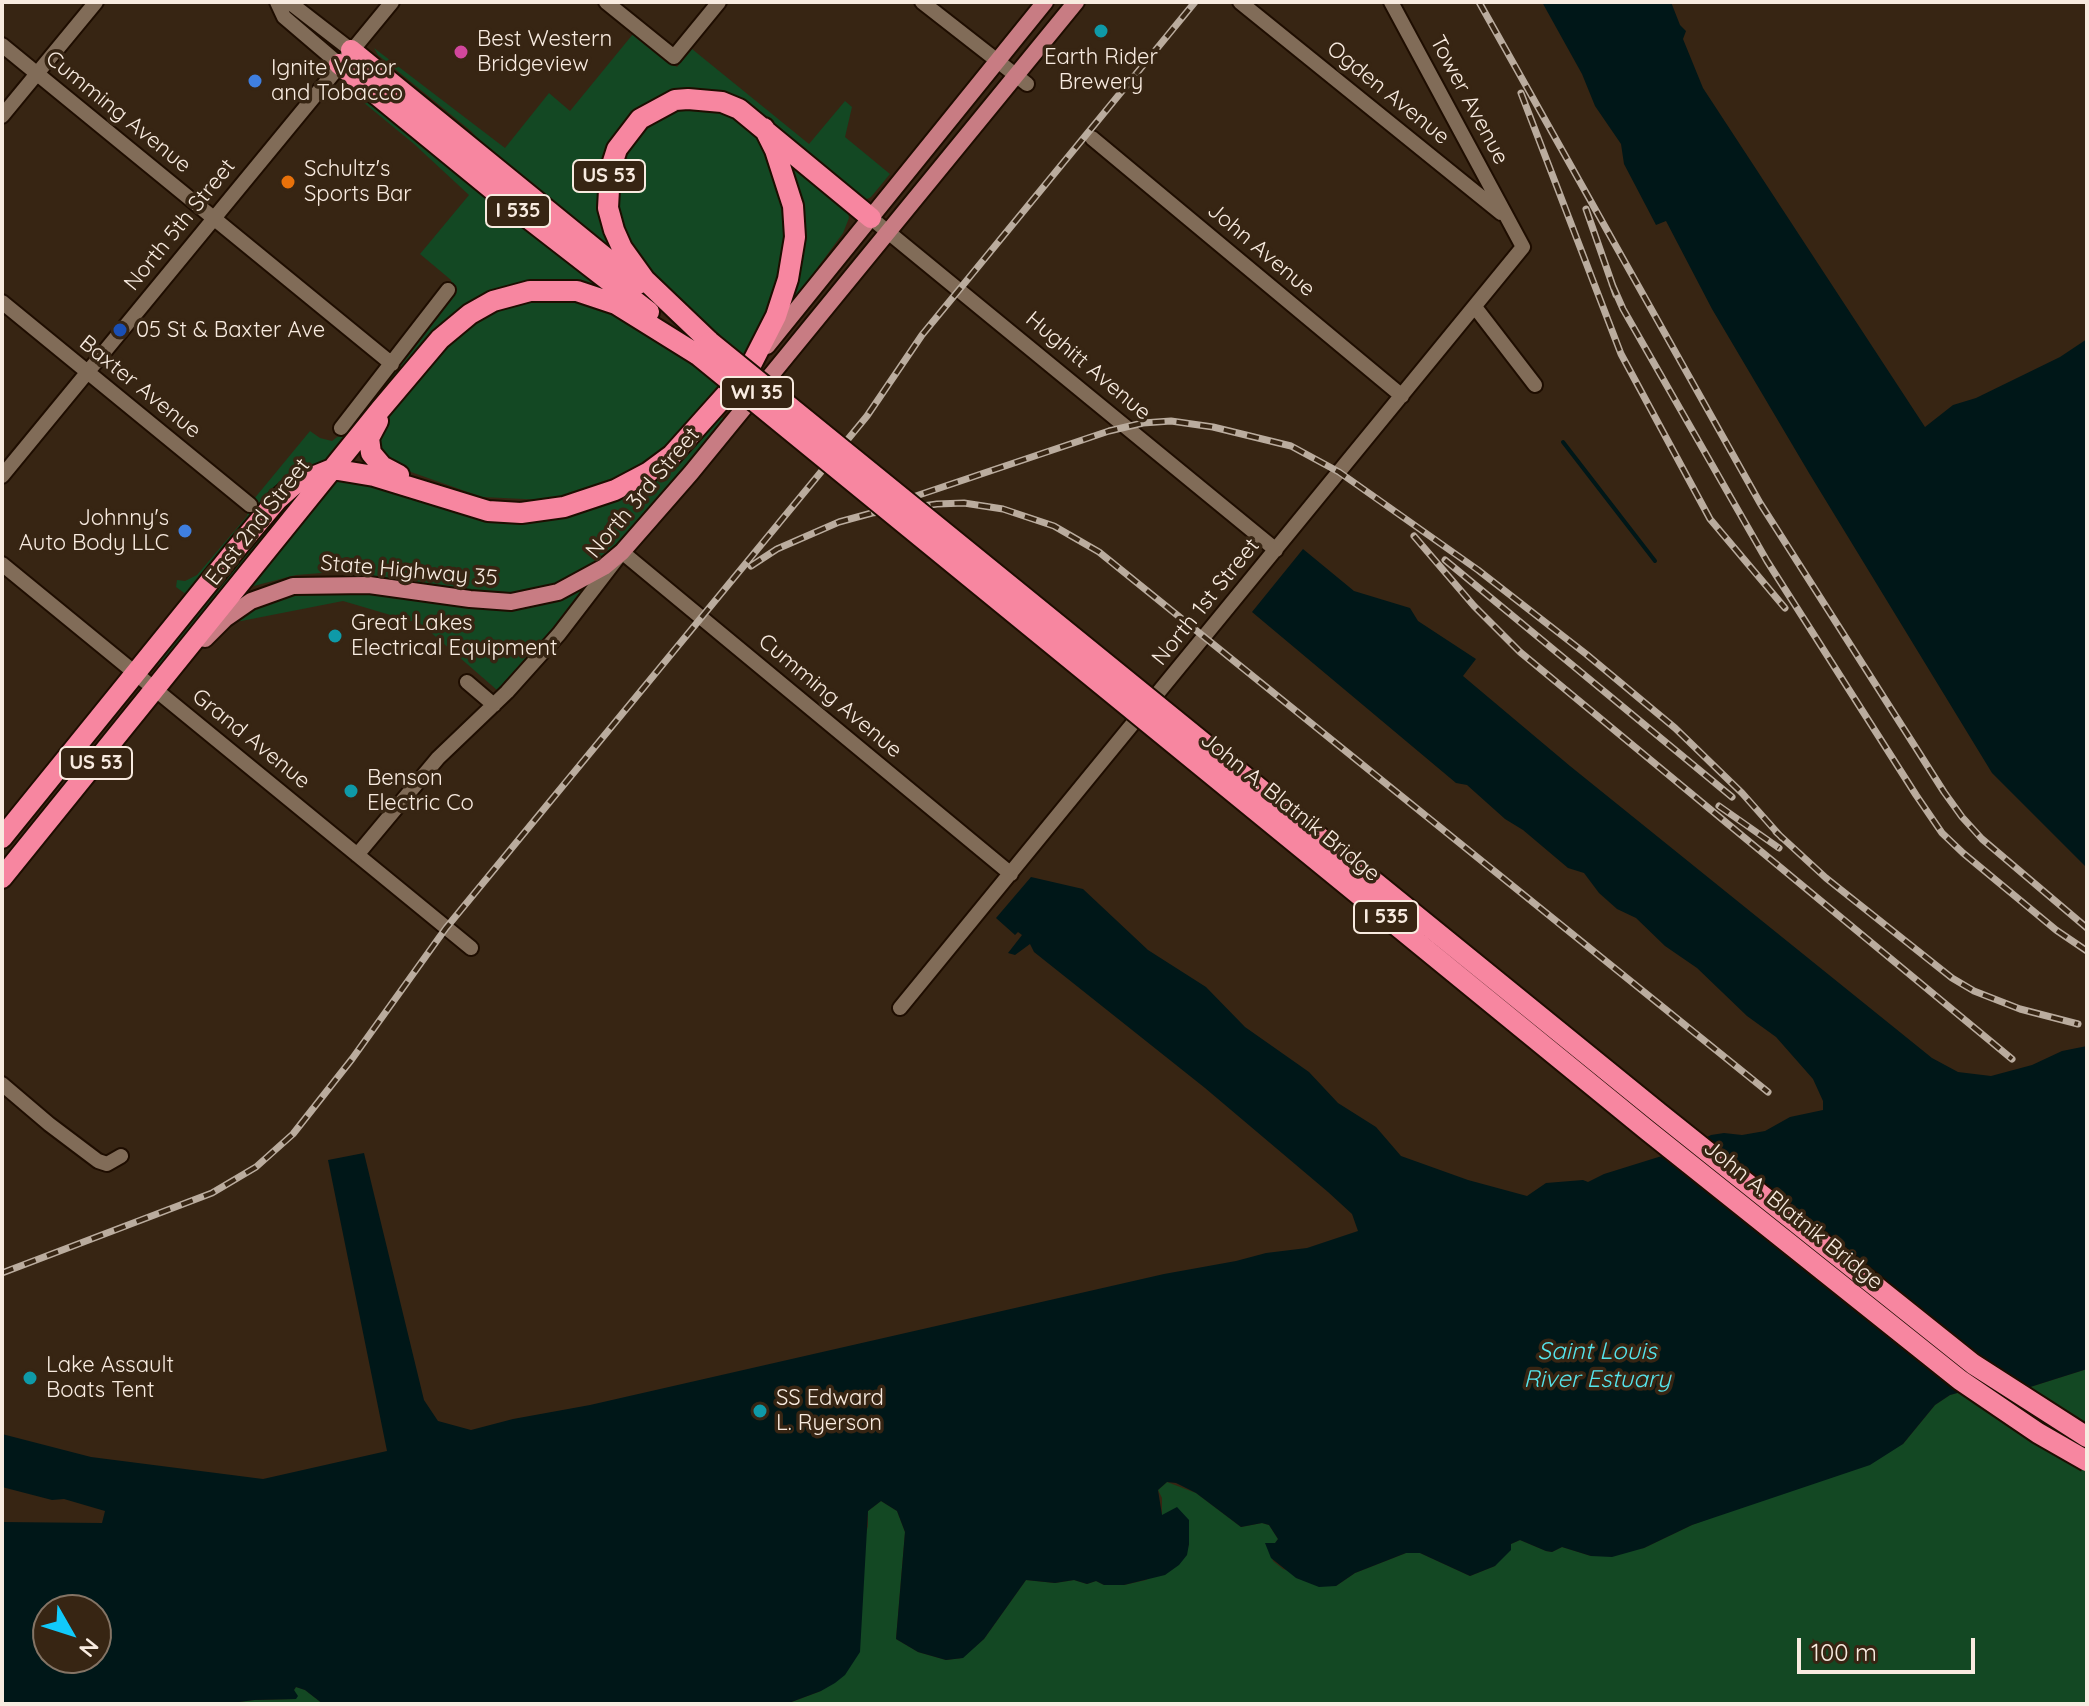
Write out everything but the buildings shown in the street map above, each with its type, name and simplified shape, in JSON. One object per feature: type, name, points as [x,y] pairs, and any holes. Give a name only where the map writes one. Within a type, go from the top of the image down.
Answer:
[{"type":"highway","name":"I 535","points":[[345,57],[515,208],[634,300],[704,349]]},
{"type":"highway","name":"US 53","points":[[704,349],[622,248],[608,208],[610,171],[617,149],[640,119],[675,100],[722,102],[739,109],[764,128]]},
{"type":"highway","points":[[764,128],[871,218]]},
{"type":"highway","points":[[749,369],[781,302],[793,258],[795,237],[789,189],[764,128]]},
{"type":"highway","name":"US 53","points":[[332,469],[433,347],[470,314],[493,301],[530,291],[567,290],[588,294],[616,304],[704,349]]},
{"type":"highway","points":[[433,347],[373,427],[369,442],[371,453],[382,466],[404,477],[521,513]]},
{"type":"highway","name":"John A. Blatnik Bridge","points":[[704,349],[1973,1364],[2087,1437]]},
{"type":"highway","name":"John A. Blatnik Bridge","points":[[704,349],[1647,1130],[1960,1380],[2038,1433],[2087,1461]]},
{"type":"highway","name":"North 3rd Street","points":[[521,513],[564,507],[615,490],[649,472],[672,455],[749,369]]},
{"type":"highway","points":[[332,469],[374,476],[488,511],[521,513]]},
{"type":"highway","name":"East 2nd Street","points":[[2,838],[277,500],[295,484],[332,469]]},
{"type":"highway","name":"East 2nd Street","points":[[2,878],[332,469]]},
{"type":"main road","name":"North 3rd Street","points":[[749,369],[1045,2]]},
{"type":"main road","name":"North 3rd Street","points":[[622,552],[889,233],[1022,80],[1076,2]]},
{"type":"main road","name":"State Highway 35","points":[[159,684],[240,608],[282,589],[306,584],[352,584],[470,599],[526,600],[573,585],[622,552]]},
{"type":"street","points":[[2,116],[96,2]]},
{"type":"street","points":[[277,2],[284,17],[345,57]]},
{"type":"street","points":[[289,2],[345,57]]},
{"type":"street","name":"North 5th Street","points":[[2,476],[392,2]]},
{"type":"street","points":[[606,2],[674,57],[719,2]]},
{"type":"street","points":[[922,2],[1022,80]]},
{"type":"street","name":"Ogden Avenue","points":[[1240,2],[1507,218]]},
{"type":"street","name":"Tower Avenue","points":[[1391,2],[1507,218]]},
{"type":"street","name":"Cumming Avenue","points":[[2,45],[392,364]]},
{"type":"street","name":"John Avenue","points":[[1092,138],[1402,396]]},
{"type":"street","name":"Hughitt Avenue","points":[[871,218],[1276,550]]},
{"type":"street","name":"North 1st Street","points":[[900,1008],[1523,247],[1507,218]]},
{"type":"street","points":[[341,428],[448,290]]},
{"type":"street","name":"Baxter Avenue","points":[[2,302],[250,505]]},
{"type":"street","points":[[1475,307],[1535,385]]},
{"type":"street","name":"Cumming Avenue","points":[[622,552],[1011,874]]},
{"type":"street","name":"North 3rd Street","points":[[357,855],[438,758],[494,705],[574,616],[622,552]]},
{"type":"street","name":"Grand Avenue","points":[[2,564],[137,675],[159,684],[357,855],[471,948]]},
{"type":"street","points":[[467,682],[494,705]]},
{"type":"street","points":[[2,1084],[98,1161],[107,1164],[121,1156]]},
{"type":"green space","points":[[633,34],[677,67],[692,49],[809,144],[845,101],[852,107],[845,137],[890,174],[865,200],[731,101],[633,115],[612,141],[599,183],[600,204],[624,267],[509,172],[471,131],[378,55],[374,48],[505,148],[549,93],[570,111]]},
{"type":"green space","points":[[349,83],[618,301],[487,297],[332,464],[306,471],[187,595],[176,587],[177,580],[185,581],[197,575],[247,516],[249,505],[310,431],[332,441],[349,428],[453,292],[451,280],[420,254],[469,195],[414,144],[341,84]]},
{"type":"green space","points":[[713,108],[749,125],[768,151],[788,216],[784,272],[755,341],[671,442],[642,465],[617,479],[573,495],[545,500],[482,497],[391,465],[377,452],[380,425],[454,337],[488,313],[548,295],[603,305],[692,363],[716,333],[650,273],[630,249],[616,206],[618,170],[637,132],[672,110]]},
{"type":"green space","points":[[784,158],[848,212],[849,218],[843,233],[783,315],[792,285]]},
{"type":"green space","points":[[721,417],[726,419],[725,422],[618,543],[584,570],[546,587],[504,594],[334,572],[296,575],[246,588],[338,479],[564,517],[612,503],[653,480],[680,460]]},
{"type":"green space","points":[[309,484],[159,668],[158,663],[195,618],[213,586],[279,508]]},
{"type":"green space","points":[[590,584],[588,590],[497,690],[421,624],[343,601],[226,624],[254,606],[294,591],[344,589],[499,609],[529,607],[552,601]]},
{"type":"green space","points":[[2087,1369],[2087,1704],[786,1704],[821,1691],[868,1526],[868,1511],[881,1501],[897,1511],[905,1532],[896,1639],[918,1652],[946,1660],[962,1658],[984,1639],[1026,1580],[1055,1583],[1074,1580],[1087,1584],[1096,1581],[1104,1585],[1124,1585],[1146,1580],[1187,1549],[1189,1544],[1162,1516],[1162,1498],[1158,1490],[1167,1482],[1196,1493],[1241,1527],[1262,1523],[1269,1525],[1278,1539],[1270,1552],[1273,1561],[1283,1569],[1336,1586],[1355,1573],[1406,1553],[1420,1553],[1470,1576],[1495,1566],[1511,1544],[1520,1540],[1546,1551],[1552,1552],[1562,1547],[1591,1556],[1644,1548],[1692,1525],[1903,1444],[1935,1405],[1950,1395],[1982,1386],[2027,1388]]},
{"type":"green space","points":[[296,1687],[323,1704],[224,1704],[296,1699]]},
{"type":"water","points":[[1542,2],[1671,2],[1680,25],[1686,31],[1683,39],[1703,88],[1925,427],[1953,405],[1976,398],[2060,357],[2087,339],[2087,868],[1992,773],[1712,309],[1666,221],[1656,225],[1624,164],[1621,144],[1595,106],[1582,74]]},
{"type":"water","name":"Saint Louis River Estuary","points":[[1303,549],[1354,591],[1410,608],[1418,621],[1476,659],[1463,676],[1932,1058],[1958,1072],[1991,1076],[2032,1065],[2062,1051],[2087,1046],[2087,1369],[2027,1388],[1982,1386],[1950,1395],[1935,1405],[1903,1444],[1870,1465],[1692,1525],[1644,1548],[1612,1557],[1591,1556],[1562,1547],[1552,1552],[1546,1551],[1520,1540],[1511,1544],[1511,1550],[1495,1566],[1470,1576],[1420,1553],[1406,1553],[1355,1573],[1336,1586],[1319,1587],[1296,1578],[1271,1558],[1265,1543],[1275,1543],[1278,1539],[1269,1525],[1262,1523],[1241,1527],[1196,1493],[1167,1482],[1158,1490],[1162,1515],[1177,1507],[1189,1520],[1187,1555],[1179,1565],[1165,1575],[1124,1585],[1104,1585],[1096,1581],[1087,1584],[1074,1580],[1055,1583],[1026,1580],[984,1639],[963,1658],[946,1660],[918,1652],[896,1639],[905,1532],[897,1511],[881,1501],[868,1511],[860,1652],[845,1675],[835,1683],[786,1704],[323,1704],[296,1687],[296,1699],[224,1704],[2,1704],[2,1522],[102,1523],[105,1511],[2,1487],[2,1434],[91,1457],[263,1479],[387,1451],[328,1160],[364,1153],[424,1400],[438,1421],[471,1430],[1164,1274],[1266,1253],[1307,1248],[1358,1231],[1352,1214],[1328,1192],[1205,1088],[1034,952],[1030,944],[1015,955],[1008,953],[1022,935],[1018,932],[1015,935],[996,918],[1031,877],[1083,889],[1148,950],[1206,987],[1245,1027],[1309,1072],[1338,1103],[1376,1127],[1401,1156],[1468,1180],[1527,1196],[1546,1183],[1588,1182],[1681,1150],[1711,1135],[1765,1131],[1790,1117],[1823,1110],[1823,1101],[1813,1079],[1776,1037],[1747,1016],[1697,968],[1665,946],[1636,918],[1617,909],[1599,893],[1584,873],[1568,868],[1467,785],[1456,783],[1252,612]]},
{"type":"waterway","points":[[1563,442],[1655,561]]},
{"type":"railway","points":[[2,1273],[212,1193],[256,1167],[293,1134],[352,1059],[446,928],[867,416],[922,335],[1195,2]]},
{"type":"railway","points":[[1479,2],[1760,503],[1944,792],[1982,839],[2087,928]]},
{"type":"railway","points":[[1521,93],[1621,354],[1710,519],[1785,608]]},
{"type":"railway","points":[[1586,209],[1616,295]]},
{"type":"railway","points":[[1612,284],[1623,309],[1767,561],[1942,833],[2056,930],[2087,951]]},
{"type":"railway","points":[[901,501],[1109,431],[1143,423],[1171,421],[1213,427],[1291,446],[1339,472],[1478,570],[1586,654],[1675,728],[1742,793],[1782,838]]},
{"type":"railway","points":[[751,566],[777,549],[839,522],[872,513],[937,504],[964,503],[1003,509],[1054,526],[1099,552],[1768,1092]]},
{"type":"railway","points":[[1414,536],[1474,606],[1520,652],[2012,1059]]},
{"type":"railway","points":[[1445,560],[1732,797]]},
{"type":"railway","points":[[1719,806],[1779,848]]},
{"type":"railway","points":[[1776,832],[1826,878],[1952,978],[1974,991],[2020,1009],[2078,1024]]},
{"type":"place","name":"Earth Rider Brewery","points":[[1101,31]]},
{"type":"place","name":"Best Western Bridgeview","points":[[461,52]]},
{"type":"place","name":"Ignite Vapor and Tobacco","points":[[255,81]]},
{"type":"place","name":"Schultz's Sports Bar","points":[[288,182]]},
{"type":"place","name":"05 St & Baxter Ave","points":[[120,330]]},
{"type":"place","name":"Johnny's Auto Body LLC","points":[[185,531]]},
{"type":"place","name":"Great Lakes Electrical Equipment","points":[[335,636]]},
{"type":"place","name":"Benson Electric Co","points":[[351,791]]},
{"type":"place","name":"Lake Assault Boats Tent","points":[[30,1378]]},
{"type":"place","name":"SS Edward L. Ryerson","points":[[760,1411]]}]
